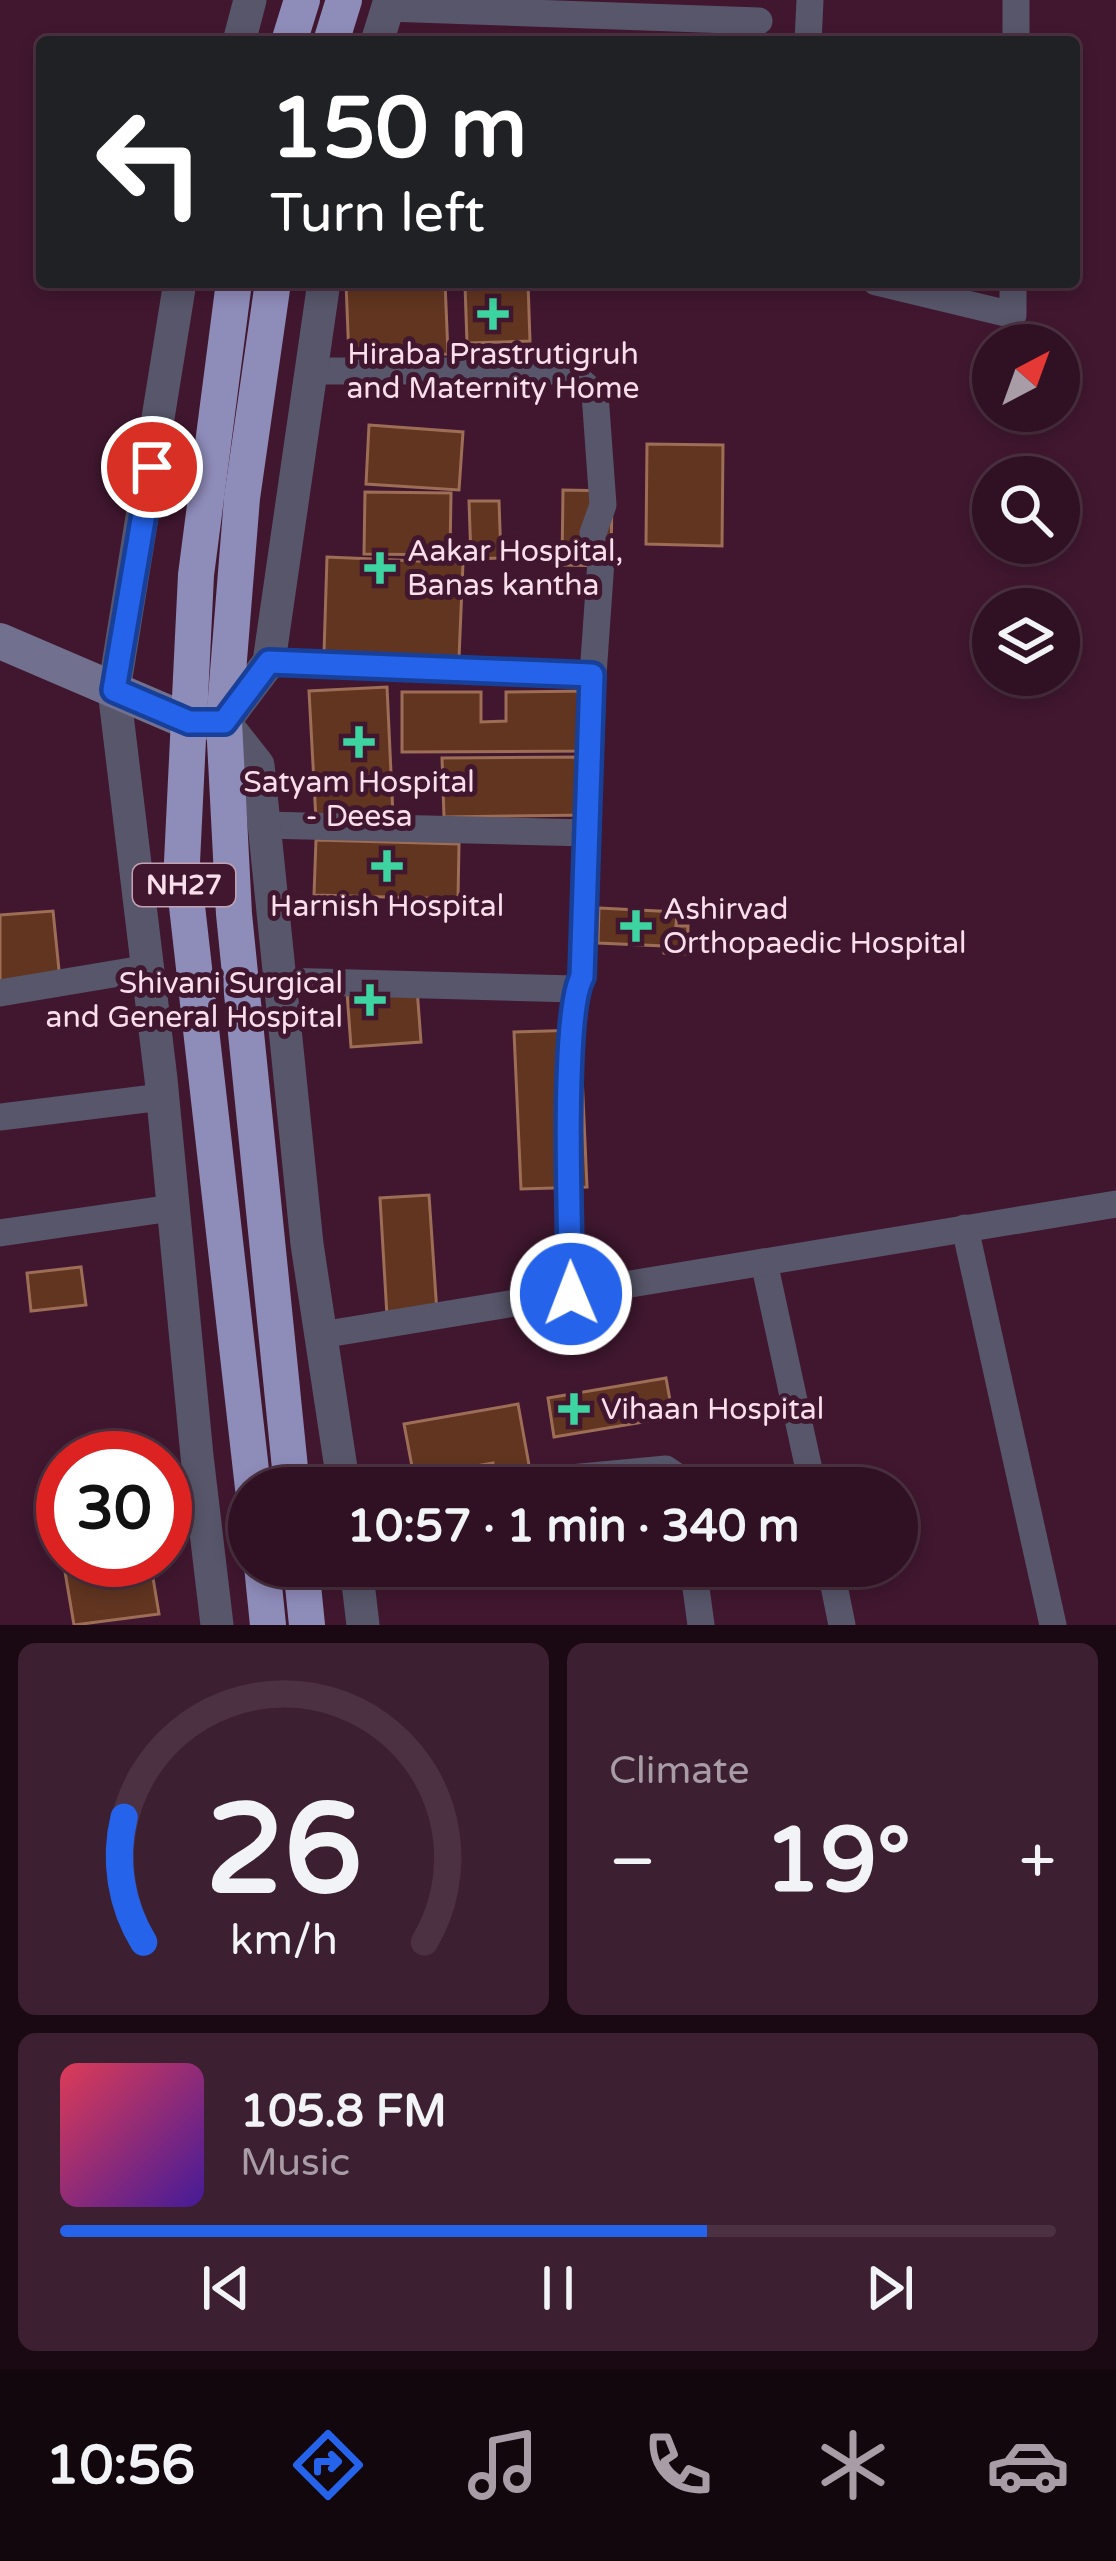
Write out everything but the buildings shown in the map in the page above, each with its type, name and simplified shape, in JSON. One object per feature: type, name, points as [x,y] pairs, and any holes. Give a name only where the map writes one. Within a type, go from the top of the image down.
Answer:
[{"type":"highway","points":[[292,36],[302,0]]},
{"type":"highway","points":[[333,36],[344,0]]},
{"type":"highway","name":"NH27","points":[[233,288],[196,575],[206,722],[234,914],[290,1467]]},
{"type":"highway","name":"NH27","points":[[251,1467],[182,862],[273,288]]},
{"type":"highway","points":[[264,1587],[268,1625]]},
{"type":"highway","points":[[303,1587],[307,1625]]},
{"type":"main road","points":[[0,641],[114,690],[206,722]]},
{"type":"street","points":[[241,36],[250,0]]},
{"type":"street","points":[[808,36],[810,0]]},
{"type":"street","points":[[1016,0],[1016,36]]},
{"type":"street","points":[[379,36],[388,4],[759,21]]},
{"type":"street","points":[[179,288],[114,690],[217,1625]]},
{"type":"street","points":[[323,288],[269,662],[206,722],[258,765],[321,1335],[341,1467]]},
{"type":"street","points":[[901,288],[1013,315],[1013,288]]},
{"type":"street","points":[[312,371],[569,371],[595,394],[603,505],[593,533],[602,561],[592,675],[582,977],[575,988],[571,1060],[571,1294]]},
{"type":"street","points":[[269,662],[592,675]]},
{"type":"street","points":[[264,825],[586,833]]},
{"type":"street","points":[[0,993],[148,968]]},
{"type":"street","points":[[280,981],[575,988]]},
{"type":"street","points":[[0,1118],[162,1097]]},
{"type":"street","points":[[321,1335],[1116,1204]]},
{"type":"street","points":[[0,1233],[172,1208]]},
{"type":"street","points":[[965,1228],[1053,1625]]},
{"type":"street","points":[[764,1262],[808,1467]]},
{"type":"street","points":[[358,1587],[363,1625]]},
{"type":"street","points":[[696,1587],[701,1625]]},
{"type":"street","points":[[834,1587],[842,1625]]},
{"type":"place","name":"Hiraba Prastrutigruh and Maternity Home","points":[[493,314]]},
{"type":"place","name":"Aakar Hospital, Banas kantha","points":[[380,568]]},
{"type":"place","name":"Satyam Hospital - Deesa","points":[[359,742]]},
{"type":"place","name":"Harnish Hospital","points":[[387,866]]},
{"type":"place","name":"Ashirvad Orthopaedic Hospital","points":[[636,926]]},
{"type":"place","name":"Shivani Surgical and General Hospital","points":[[370,1000]]},
{"type":"place","name":"Vihaan Hospital","points":[[574,1409]]},
{"type":"route","points":[[152,467],[114,690],[189,722],[224,722],[269,662],[592,675],[582,977],[575,988],[571,1060],[571,1294]]}]
